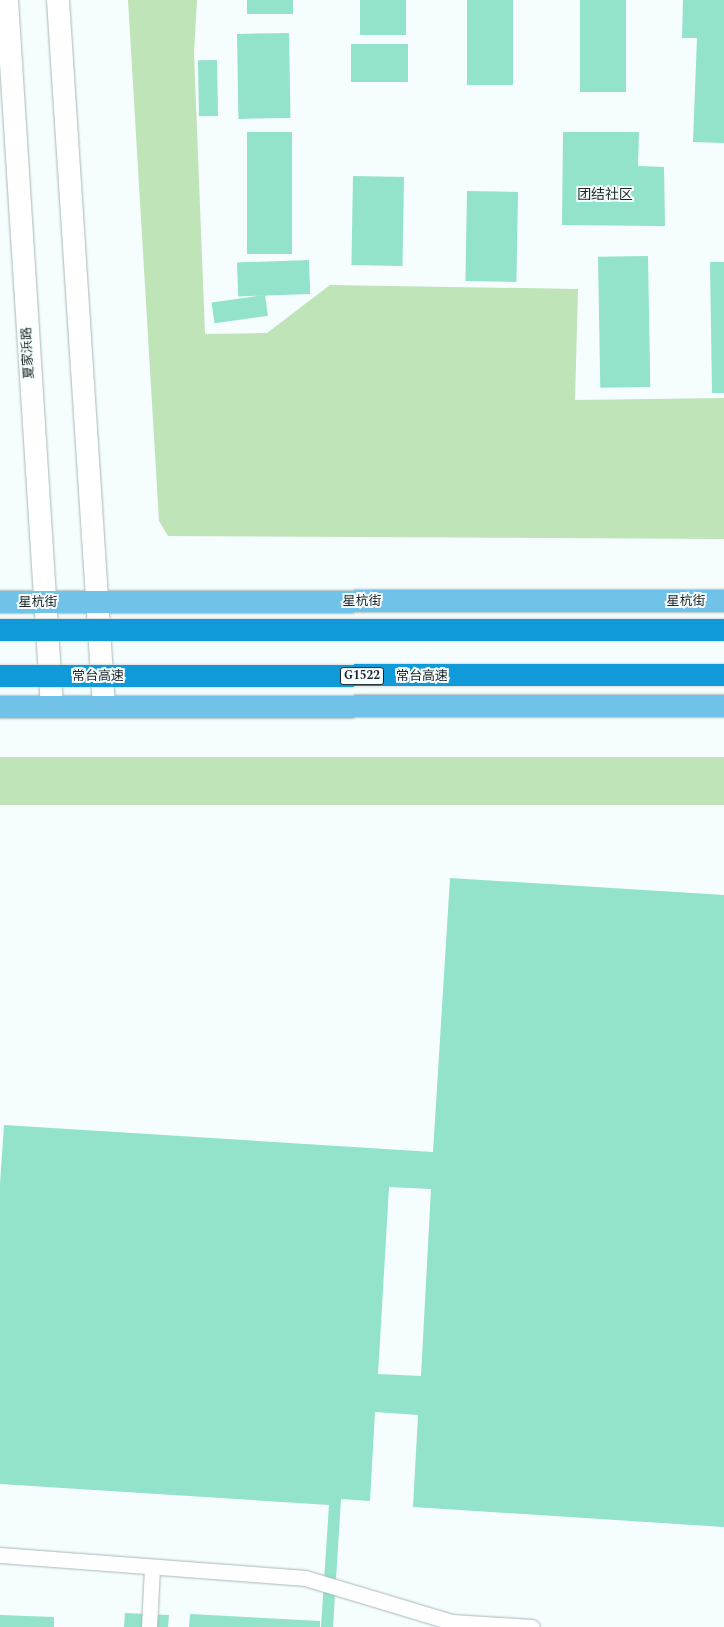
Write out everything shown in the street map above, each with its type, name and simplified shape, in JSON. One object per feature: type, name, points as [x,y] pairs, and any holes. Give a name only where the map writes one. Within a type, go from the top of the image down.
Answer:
[{"type":"highway","points":[[0,630],[724,630]]},
{"type":"highway","name":"常台高速","points":[[0,676],[724,675]]},
{"type":"main road","name":"夏家浜路","points":[[7,0],[43,602],[52,707]]},
{"type":"main road","points":[[58,0],[104,706]]},
{"type":"main road","name":"星杭街","points":[[0,602],[724,601]]},
{"type":"main road","points":[[0,707],[724,706]]},
{"type":"lane","points":[[0,1555],[305,1578],[452,1624],[532,1627]]},
{"type":"lane","points":[[149,1627],[152,1567]]},
{"type":"green space","points":[[128,0],[197,0],[194,53],[205,334],[267,333],[330,285],[578,289],[575,400],[724,398],[724,539],[168,536],[159,521]]},
{"type":"green space","points":[[0,757],[724,757],[724,805],[0,805]]},
{"type":"building","points":[[247,0],[293,0],[293,14],[247,14]]},
{"type":"building","points":[[360,0],[406,0],[406,35],[360,35]]},
{"type":"building","points":[[467,0],[513,0],[513,85],[467,85]]},
{"type":"building","points":[[580,0],[626,0],[626,92],[580,92]]},
{"type":"building","points":[[683,0],[724,0],[724,143],[693,142],[697,38],[682,38]]},
{"type":"building","points":[[289,33],[290,118],[238,119],[237,34]]},
{"type":"building","points":[[351,44],[408,44],[408,82],[351,82]]},
{"type":"building","points":[[198,60],[217,60],[218,116],[199,116]]},
{"type":"building","points":[[247,132],[292,132],[292,254],[247,254]]},
{"type":"building","points":[[563,132],[639,132],[638,166],[664,167],[665,226],[562,225]]},
{"type":"building","points":[[353,176],[404,177],[402,266],[351,265]]},
{"type":"building","points":[[467,191],[518,192],[516,282],[465,281]]},
{"type":"building","points":[[648,256],[650,387],[600,388],[598,257]]},
{"type":"building","points":[[309,260],[310,294],[238,296],[237,263]]},
{"type":"building","points":[[710,262],[724,262],[724,393],[712,393]]},
{"type":"building","points":[[265,295],[268,316],[214,323],[212,303]]},
{"type":"building","points":[[450,878],[724,895],[724,1527],[413,1507],[418,1415],[375,1412],[370,1501],[341,1499],[333,1627],[321,1627],[329,1505],[0,1484],[0,1184],[4,1125],[433,1152]],"holes":[[[389,1187],[431,1189],[421,1376],[378,1374]]]},
{"type":"building","points":[[125,1613],[169,1615],[168,1627],[124,1627]]},
{"type":"building","points":[[190,1614],[320,1621],[320,1627],[189,1627]]},
{"type":"building","points":[[0,1615],[54,1617],[54,1627],[0,1627]]},
{"type":"district","name":"团结社区","points":[[605,195]]}]
